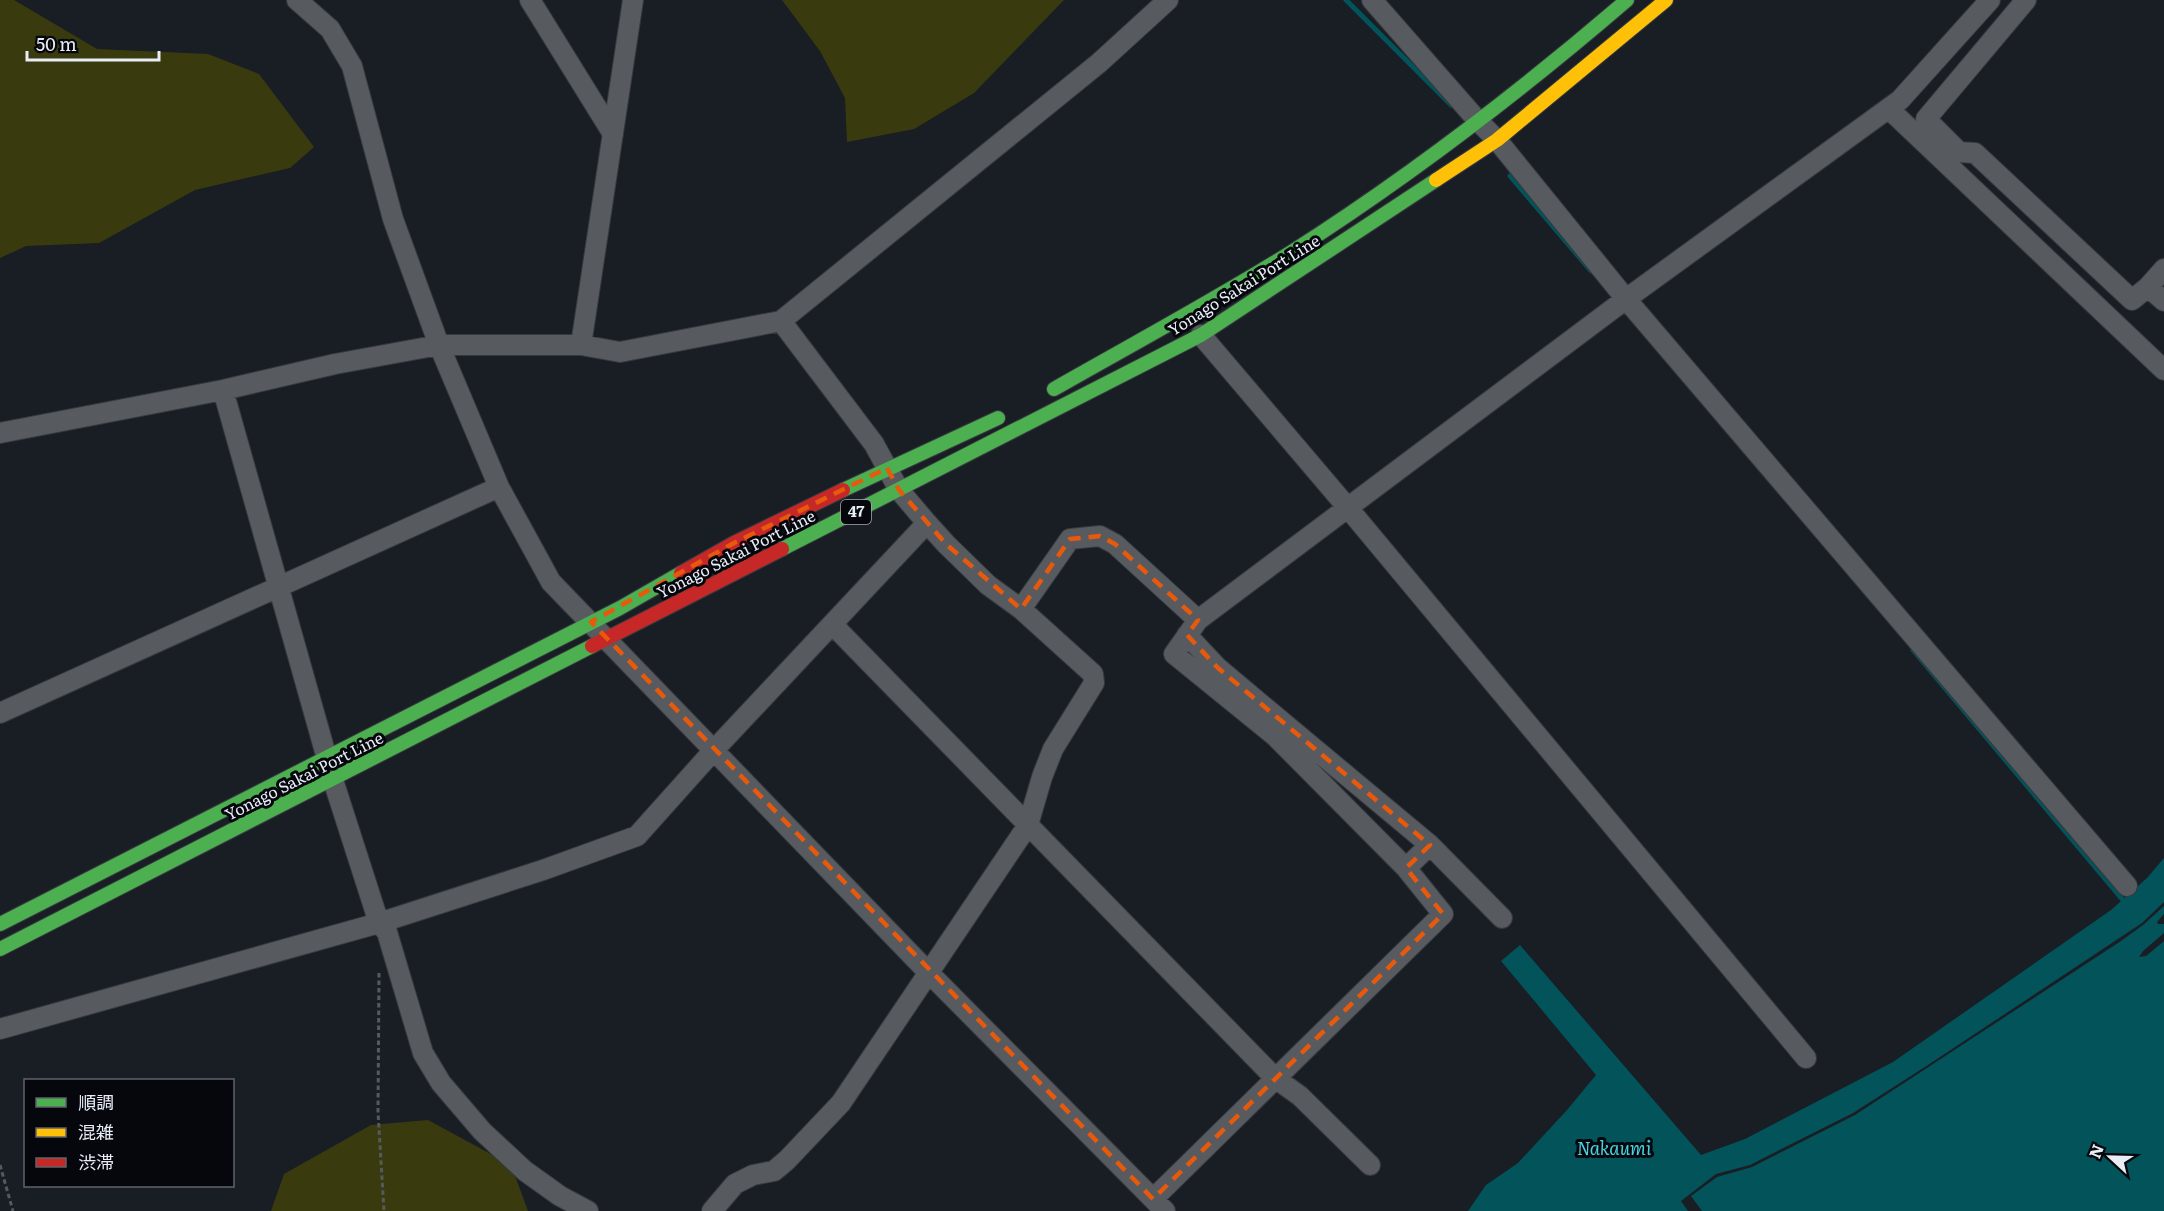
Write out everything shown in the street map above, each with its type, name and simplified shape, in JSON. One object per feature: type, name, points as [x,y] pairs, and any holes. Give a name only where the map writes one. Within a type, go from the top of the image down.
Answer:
[{"type":"main road","name":"Yonago Sakai Port Line","points":[[1043,395],[1288,253],[1365,203],[1478,121],[1627,0]]},
{"type":"main road","name":"Yonago Sakai Port Line","points":[[0,949],[1201,335],[1497,140],[1666,0]]},
{"type":"main road","name":"Yonago Sakai Port Line","points":[[0,924],[620,608],[734,543],[887,468],[1012,411]]},
{"type":"street","points":[[530,0],[613,134]]},
{"type":"street","points":[[581,345],[633,0]]},
{"type":"street","points":[[0,433],[223,390],[334,364],[439,345],[581,345],[620,352],[781,321],[1090,70],[1168,0]]},
{"type":"street","points":[[1372,0],[1497,140],[1626,299],[2127,886]]},
{"type":"street","points":[[1502,918],[1430,844],[1280,730],[1174,654],[1193,628],[1348,507],[1626,299],[1889,109],[1900,100],[1990,0]]},
{"type":"street","points":[[2026,0],[1926,119],[1959,152],[1975,153],[2132,300],[2164,269]]},
{"type":"street","points":[[307,3],[330,28],[352,66],[393,219],[439,345],[499,487],[551,582],[928,972],[1159,1205],[1275,1078],[1443,914],[1407,868],[1280,730]]},
{"type":"street","points":[[1889,109],[2164,370]]},
{"type":"street","points":[[2148,287],[2164,302]]},
{"type":"street","points":[[712,1211],[735,1184],[753,1175],[774,1171],[781,1166],[841,1103],[1028,825],[1053,749],[1094,683],[1093,674],[1021,609],[988,585],[927,523],[899,490],[874,444],[781,321]]},
{"type":"street","points":[[1201,335],[1348,507],[1806,1058]]},
{"type":"street","points":[[223,390],[333,780],[379,923],[387,932],[423,1053],[441,1083],[482,1131],[525,1171],[560,1196],[588,1211]]},
{"type":"street","points":[[0,713],[499,487]]},
{"type":"street","points":[[0,1029],[379,923],[543,870],[637,836],[714,750],[927,523]]},
{"type":"street","points":[[1021,609],[1070,538],[1100,536],[1115,544],[1193,628]]},
{"type":"street","points":[[833,625],[1275,1078],[1300,1096],[1370,1165]]},
{"type":"street","points":[[1407,868],[1430,844]]},
{"type":"path","points":[[379,970],[378,1112],[384,1211]]},
{"type":"path","points":[[0,1165],[13,1211]]},
{"type":"highlighted area","points":[[887,468],[899,490],[946,544],[1021,609],[1070,539],[1100,536],[1115,544],[1198,620],[1187,635],[1218,668],[1430,845],[1406,868],[1443,914],[1153,1199],[591,622],[734,543]]},
{"type":"shaded area","points":[[0,0],[14,0],[97,49],[208,54],[259,74],[314,147],[290,168],[195,190],[99,243],[26,246],[0,258]]},
{"type":"shaded area","points":[[782,0],[1064,0],[974,93],[914,129],[847,142],[845,98],[820,51]]},
{"type":"shaded area","points":[[428,1120],[511,1165],[528,1211],[271,1211],[284,1174],[371,1125]]},
{"type":"water","name":"Nakaumi","points":[[2164,858],[2164,902],[2142,923],[1853,1113],[1750,1165],[1716,1174],[1681,1201],[1688,1211],[1468,1211],[1486,1185],[1518,1163],[1596,1075],[1501,961],[1520,945],[1701,1155],[1745,1139],[1893,1062],[2111,910],[2147,878]]},
{"type":"water","points":[[2164,906],[2164,914],[2157,922],[2164,924],[2164,933],[2139,957],[2146,956],[2164,941],[2164,1211],[1702,1211],[1691,1196],[1717,1177],[1752,1167],[1855,1115],[2121,941]]},
{"type":"waterway","points":[[1346,0],[1451,105]]},
{"type":"waterway","points":[[1510,176],[1591,271]]},
{"type":"waterway","points":[[1913,650],[2127,905]]},
{"type":"traffic: fast","points":[[1054,389],[1232,288],[1334,224],[1463,132],[1546,68],[1627,0]]},
{"type":"traffic: fast","points":[[782,549],[1201,335],[1436,180]]},
{"type":"traffic: fast","points":[[843,490],[998,418]]},
{"type":"traffic: fast","points":[[0,924],[620,608],[681,573]]},
{"type":"traffic: fast","points":[[0,949],[592,646]]},
{"type":"traffic: slow","points":[[1436,180],[1497,140],[1666,0]]},
{"type":"traffic: jam","points":[[681,573],[734,543],[843,490]]},
{"type":"traffic: jam","points":[[592,646],[782,549]]}]
